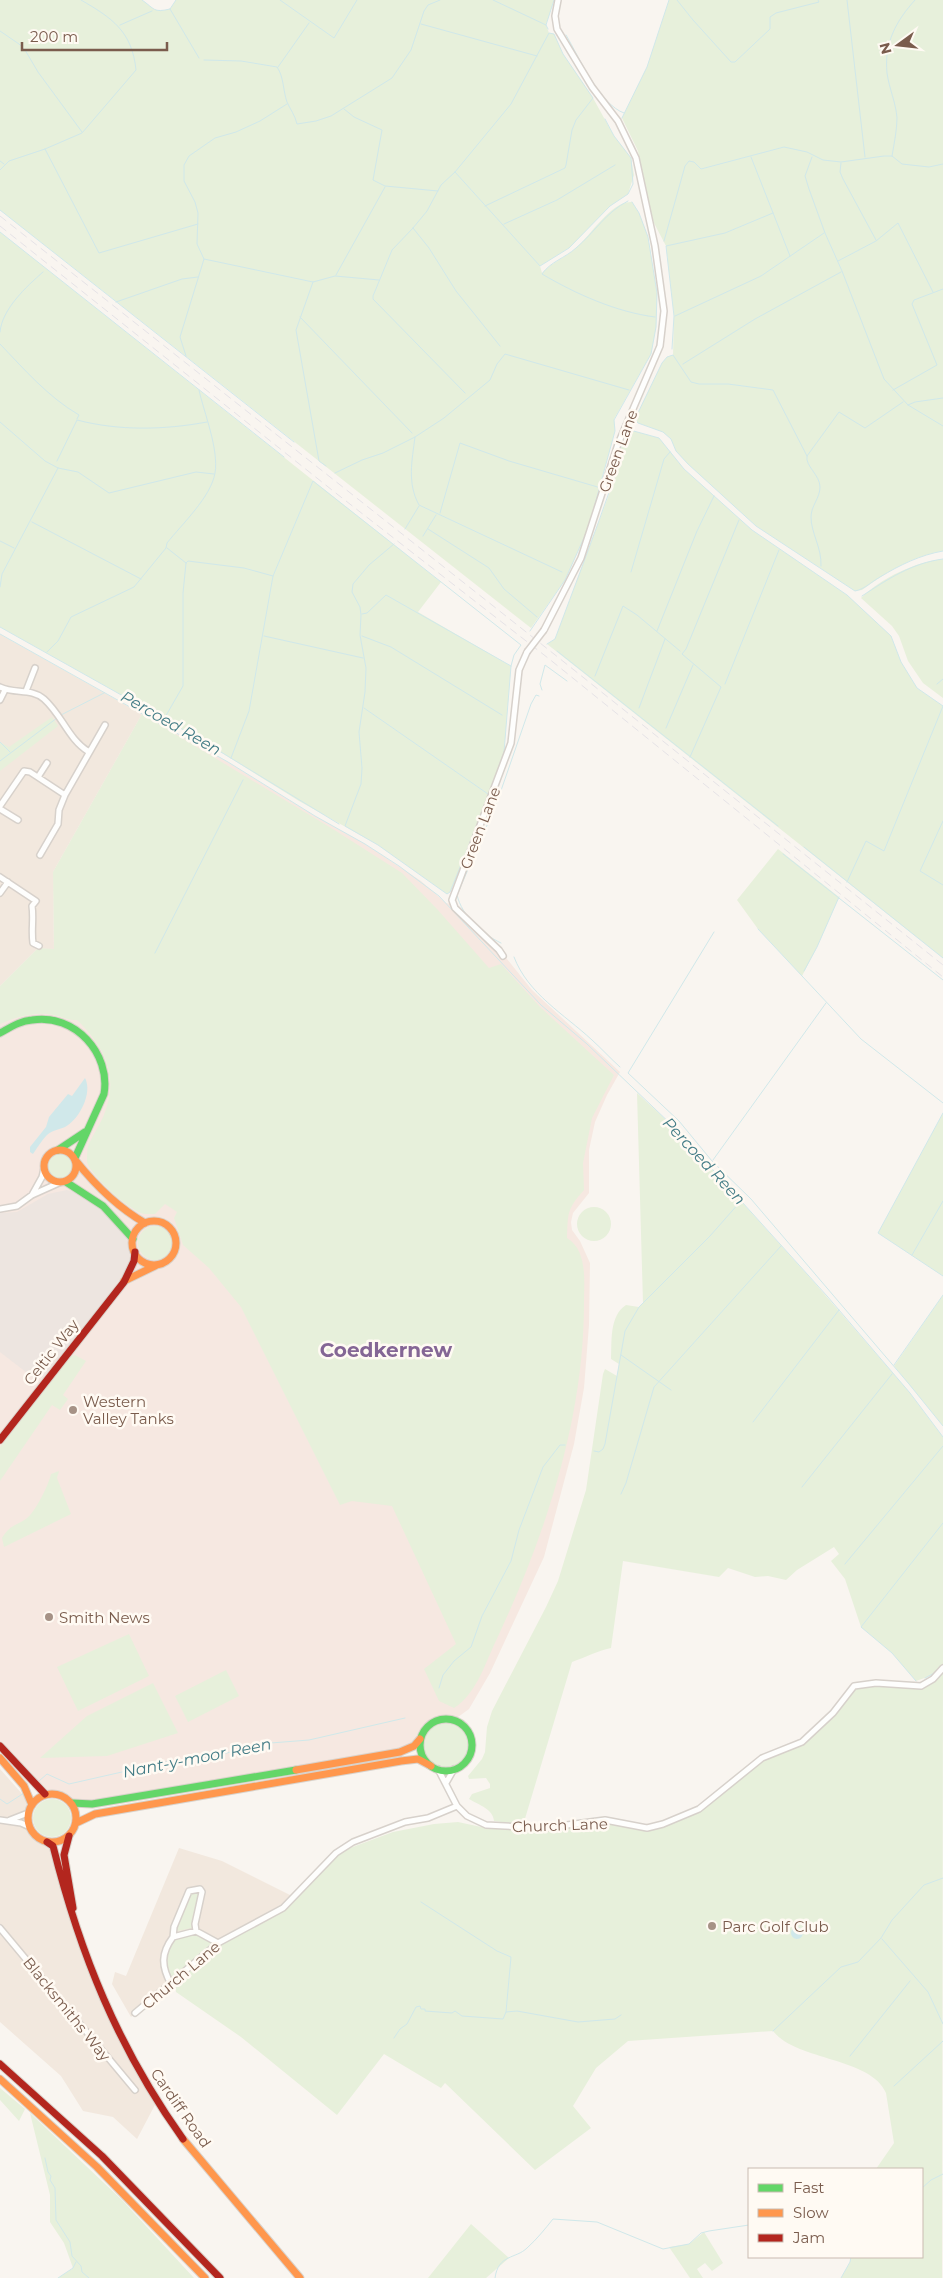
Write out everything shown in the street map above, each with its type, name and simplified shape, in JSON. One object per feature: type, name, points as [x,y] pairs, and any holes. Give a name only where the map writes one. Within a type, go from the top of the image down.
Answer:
[{"type":"main road","points":[[0,1033],[19,1022],[40,1018],[68,1024],[85,1036],[99,1055],[106,1083],[102,1105],[87,1131],[75,1159],[74,1175],[63,1182],[51,1179],[44,1168],[49,1154],[87,1131]]},
{"type":"main road","points":[[58,1150],[67,1151],[75,1159]]},
{"type":"main road","name":"Celtic Way","points":[[75,1159],[106,1196],[126,1212],[145,1223],[162,1223],[168,1226],[175,1237],[176,1243],[172,1255],[124,1282]]},
{"type":"main road","name":"Celtic Way","points":[[0,1440],[124,1282],[134,1261],[133,1239],[114,1214],[86,1192],[63,1182]]},
{"type":"main road","points":[[133,1239],[139,1227],[145,1223]]},
{"type":"main road","points":[[135,1252],[144,1262],[158,1264]]},
{"type":"main road","points":[[72,1804],[92,1804],[340,1764],[400,1752],[408,1750],[420,1739],[427,1726],[434,1721],[445,1719],[462,1724],[468,1731],[471,1740],[472,1749],[468,1758],[462,1765],[454,1769],[434,1768],[418,1759],[401,1761],[95,1814],[76,1823]]},
{"type":"main road","points":[[420,1739],[422,1754],[434,1768]]},
{"type":"main road","points":[[0,1746],[45,1794],[62,1795],[72,1804],[76,1813],[76,1823],[69,1835],[55,1842],[47,1842],[40,1839],[30,1827],[28,1813],[32,1805],[45,1794]]},
{"type":"main road","points":[[0,1758],[24,1786],[32,1805]]},
{"type":"main road","name":"Cardiff Road","points":[[69,1835],[64,1856],[77,1932]]},
{"type":"main road","name":"Cardiff Road","points":[[47,1842],[53,1846],[64,1891],[77,1932],[95,1982],[121,2042],[185,2142],[300,2278]]},
{"type":"main road","points":[[0,2064],[136,2189],[220,2278]]},
{"type":"main road","points":[[0,2079],[128,2198],[205,2278]]},
{"type":"street","name":"Green Lane","points":[[503,956],[460,914],[453,904],[453,895],[511,743],[519,670],[528,652],[544,630],[581,558],[618,444],[660,346],[664,324],[655,246],[636,158],[618,121],[592,87],[557,29],[555,16],[558,0]]},
{"type":"street","points":[[26,691],[35,668]]},
{"type":"street","points":[[0,700],[3,689],[26,691],[44,699],[78,745],[89,752]]},
{"type":"street","points":[[40,854],[58,824],[59,810],[65,795],[104,725]]},
{"type":"street","points":[[38,777],[47,763]]},
{"type":"street","points":[[18,820],[0,808],[24,772],[38,777],[65,795]]},
{"type":"street","points":[[0,877],[36,901],[32,906],[34,915],[31,930],[33,943],[39,946]]},
{"type":"street","points":[[0,893],[8,882]]},
{"type":"street","points":[[32,1195],[42,1177],[44,1168]]},
{"type":"street","points":[[0,1209],[18,1206],[32,1195],[63,1182]]},
{"type":"street","name":"Church Lane","points":[[434,1768],[446,1783],[457,1806],[466,1816],[486,1825],[510,1828],[544,1828],[605,1820],[647,1828],[663,1824],[699,1809],[762,1758],[802,1742],[833,1714],[854,1686],[876,1683],[921,1686],[934,1679],[943,1668]]},
{"type":"street","points":[[446,1783],[454,1769]]},
{"type":"street","name":"Church Lane","points":[[135,2012],[218,1943],[283,1908],[323,1864],[353,1842],[405,1822],[428,1818],[457,1806]]},
{"type":"street","points":[[7,1820],[28,1813]]},
{"type":"street","points":[[0,1820],[20,1823],[30,1827]]},
{"type":"street","points":[[171,1984],[164,1969],[164,1952],[173,1937],[174,1927],[189,1891],[195,1888],[200,1889],[202,1892],[195,1924],[196,1932]]},
{"type":"street","name":"Blacksmiths Way","points":[[0,1928],[135,2090]]},
{"type":"street","points":[[173,1937],[196,1932],[218,1943]]},
{"type":"shaded area","points":[[0,634],[142,714],[53,872],[54,950],[38,948],[0,986]]},
{"type":"shaded area","points":[[142,714],[228,762],[315,816],[365,844],[421,881],[446,903],[453,904],[507,959],[532,990],[620,1072],[595,1122],[589,1150],[589,1193],[573,1213],[571,1222],[572,1230],[580,1241],[590,1263],[589,1325],[584,1388],[574,1444],[544,1557],[490,1673],[469,1709],[454,1720],[434,1721],[427,1726],[420,1739],[408,1749],[186,1788],[72,1803],[62,1795],[45,1794],[0,1746],[0,986],[38,948],[54,949],[53,872]]},
{"type":"shaded area","points":[[67,1190],[79,1193],[115,1219],[130,1246],[131,1257],[128,1267],[105,1300],[43,1377],[35,1379],[0,1352],[0,1213],[17,1212],[48,1194]]},
{"type":"shaded area","points":[[0,1769],[32,1805],[28,1820],[34,1834],[53,1846],[95,1982],[157,2101],[137,2139],[113,2117],[83,2111],[61,2076],[0,2022]]},
{"type":"shaded area","points":[[179,1848],[222,1861],[290,1895],[291,1901],[218,1943],[131,2017],[112,1984],[115,1972],[126,1976]]},
{"type":"green space","points":[[0,0],[142,0],[160,11],[170,9],[176,0],[554,0],[546,25],[549,33],[554,34],[563,54],[593,98],[614,136],[631,158],[634,175],[628,194],[610,206],[569,248],[540,266],[542,273],[576,248],[609,213],[624,203],[632,202],[639,213],[648,237],[657,293],[656,327],[651,354],[614,419],[615,431],[588,529],[565,580],[531,628],[0,210]]},
{"type":"green space","points":[[669,0],[943,0],[943,551],[910,561],[862,590],[855,591],[756,526],[688,464],[676,451],[671,439],[663,432],[638,423],[635,419],[662,363],[667,357],[673,355],[674,316],[666,246],[654,223],[645,190],[638,151],[622,118],[647,67]]},
{"type":"green space","points":[[0,232],[441,582],[418,612],[511,666],[504,752],[470,846],[450,892],[447,894],[378,845],[299,801],[198,738],[0,627]]},
{"type":"green space","points":[[630,430],[659,438],[684,469],[752,530],[847,595],[891,636],[901,662],[917,688],[943,706],[943,958],[547,644],[555,639],[614,481],[620,449]]},
{"type":"green space","points":[[943,559],[943,698],[923,683],[908,661],[899,636],[892,626],[861,598],[878,584],[899,572],[910,567]]},
{"type":"green space","points":[[142,714],[402,873],[489,968],[501,964],[540,1007],[614,1075],[592,1118],[583,1163],[584,1190],[571,1207],[568,1217],[567,1238],[574,1244],[582,1258],[584,1285],[582,1348],[569,1436],[544,1522],[512,1605],[478,1680],[468,1696],[454,1708],[439,1701],[424,1669],[456,1644],[392,1506],[352,1501],[340,1505],[241,1307],[209,1268],[183,1245],[174,1218],[177,1212],[165,1204],[155,1214],[144,1214],[130,1207],[103,1184],[90,1168],[87,1162],[88,1147],[105,1112],[110,1086],[106,1062],[95,1040],[77,1020],[54,1015],[26,1015],[0,1024],[0,986],[38,948],[54,949],[53,872]]},
{"type":"green space","points":[[52,717],[58,726],[0,771],[0,742],[9,747]]},
{"type":"green space","points":[[778,849],[839,897],[802,976],[758,929],[737,900]]},
{"type":"green space","points":[[637,1093],[676,1129],[813,1281],[910,1393],[943,1437],[943,1665],[933,1675],[916,1681],[892,1653],[861,1627],[845,1579],[831,1561],[839,1554],[834,1547],[797,1570],[786,1580],[768,1576],[755,1577],[728,1568],[719,1577],[623,1561],[611,1648],[572,1662],[524,1822],[494,1821],[488,1810],[469,1799],[472,1794],[490,1788],[490,1784],[486,1778],[469,1779],[468,1776],[482,1759],[485,1752],[487,1727],[492,1711],[558,1581],[586,1490],[603,1374],[605,1369],[617,1376],[619,1364],[611,1359],[614,1322],[626,1305],[639,1307],[643,1303]]},
{"type":"green space","points":[[943,1113],[943,1276],[878,1233]]},
{"type":"green space","points":[[60,1153],[69,1157],[73,1166],[69,1175],[60,1179],[51,1175],[47,1166],[51,1157]]},
{"type":"green space","points":[[594,1207],[606,1212],[611,1224],[606,1236],[594,1241],[582,1236],[577,1224],[582,1212]]},
{"type":"green space","points":[[155,1226],[167,1231],[172,1243],[167,1255],[155,1260],[143,1255],[138,1243],[143,1231]]},
{"type":"green space","points":[[943,1295],[943,1426],[894,1366]]},
{"type":"green space","points":[[75,1355],[86,1361],[63,1395],[68,1399],[60,1410],[52,1405],[0,1481],[0,1447],[69,1357]]},
{"type":"green space","points":[[59,1471],[57,1478],[71,1514],[4,1547],[2,1538],[10,1528],[30,1516],[48,1484],[51,1474]]},
{"type":"green space","points":[[129,1634],[149,1676],[78,1711],[57,1667]]},
{"type":"green space","points":[[943,1668],[942,2278],[841,2278],[851,2258],[923,2258],[923,2168],[877,2168],[894,2143],[886,2093],[878,2081],[850,2065],[798,2048],[784,2041],[773,2031],[628,2041],[596,2068],[573,2106],[591,2128],[535,2170],[445,2083],[441,2088],[384,2054],[337,2115],[241,2037],[176,1992],[175,1984],[225,1942],[286,1910],[334,1857],[350,1848],[393,1832],[434,1824],[458,1822],[486,1828],[544,1828],[605,1820],[647,1828],[699,1809],[762,1758],[781,1752],[816,1731],[854,1686],[876,1683],[921,1686]]},
{"type":"green space","points":[[226,1670],[239,1696],[188,1722],[175,1696]]},
{"type":"green space","points":[[153,1683],[178,1733],[107,1756],[40,1758],[87,1716]]},
{"type":"green space","points":[[442,1723],[450,1723],[462,1729],[468,1745],[462,1761],[450,1767],[442,1767],[430,1761],[424,1749],[424,1741],[430,1729]]},
{"type":"green space","points":[[52,1799],[59,1800],[65,1805],[70,1811],[70,1825],[65,1831],[59,1836],[52,1837],[45,1836],[39,1831],[34,1825],[33,1818],[34,1811],[39,1805],[45,1800]]},
{"type":"green space","points":[[198,1891],[200,1896],[193,1915],[192,1928],[177,1931],[176,1928],[190,1892]]},
{"type":"green space","points":[[197,1933],[214,1944],[170,1978],[164,1963],[172,1940]]},
{"type":"green space","points":[[0,2088],[25,2109],[19,2121],[0,2100]]},
{"type":"green space","points":[[30,2113],[122,2200],[194,2278],[58,2278],[73,2268],[64,2243],[50,2222],[50,2195]]},
{"type":"green space","points":[[471,2224],[509,2258],[486,2278],[428,2278]]},
{"type":"green space","points":[[704,2232],[723,2263],[712,2271],[705,2263],[697,2269],[703,2278],[690,2278],[669,2247],[689,2244]]},
{"type":"water","points":[[85,1078],[87,1084],[86,1098],[80,1112],[70,1124],[49,1133],[33,1154],[30,1152],[30,1147],[46,1127],[49,1117],[68,1094],[72,1096]]},
{"type":"water","points":[[797,1927],[803,1933],[797,1939],[791,1933]]},
{"type":"waterway","points":[[0,170],[9,161],[45,149],[82,133],[136,70],[130,45],[119,27],[102,13],[81,0]]},
{"type":"waterway","points":[[142,0],[160,11],[170,9],[176,0]]},
{"type":"waterway","points":[[280,0],[334,38],[357,0]]},
{"type":"waterway","points":[[204,60],[241,61],[277,67],[281,75],[287,102],[297,124],[316,121],[331,116],[392,78],[411,50],[424,11],[428,5],[440,0]]},
{"type":"waterway","points":[[493,0],[546,25]]},
{"type":"waterway","points":[[548,29],[546,25],[554,0]]},
{"type":"waterway","points":[[622,118],[647,67],[669,0]]},
{"type":"waterway","points":[[677,0],[731,62],[735,62],[770,29],[770,17],[776,13],[819,2],[818,0]]},
{"type":"waterway","points":[[847,0],[865,157]]},
{"type":"waterway","points":[[892,156],[897,118],[887,73],[887,52],[897,24],[915,0]]},
{"type":"waterway","points":[[170,9],[199,58]]},
{"type":"waterway","points":[[120,25],[152,11]]},
{"type":"waterway","points":[[278,67],[309,23]]},
{"type":"waterway","points":[[421,24],[537,56]]},
{"type":"waterway","points":[[0,31],[25,50],[38,72],[82,132]]},
{"type":"waterway","points":[[465,393],[373,299],[373,296],[392,250],[427,211],[441,185],[455,172],[511,104],[549,33],[554,34],[563,54],[593,98],[576,120],[572,130],[565,168],[485,206]]},
{"type":"waterway","points":[[566,35],[599,91],[607,101],[624,113]]},
{"type":"waterway","points":[[186,356],[180,337],[204,259],[197,244],[198,213],[195,202],[184,181],[184,165],[189,156],[215,138],[236,132],[260,121],[287,104]]},
{"type":"waterway","points":[[344,109],[354,117],[382,130],[373,180],[385,186],[438,191]]},
{"type":"waterway","points":[[455,172],[540,266],[569,248],[610,206],[628,194],[633,184],[631,158],[614,136],[605,119]]},
{"type":"waterway","points":[[664,241],[685,166],[689,161],[694,162],[701,169],[784,147],[807,152],[823,160],[841,162],[892,156],[902,164],[929,167],[943,164]]},
{"type":"waterway","points":[[45,149],[99,253],[198,224]]},
{"type":"waterway","points":[[751,157],[790,256]]},
{"type":"waterway","points":[[812,157],[805,176],[809,189],[884,379],[908,405],[943,426]]},
{"type":"waterway","points":[[0,161],[4,164]]},
{"type":"waterway","points":[[841,163],[840,172],[843,179],[876,240]]},
{"type":"waterway","points":[[504,224],[557,200],[615,165]]},
{"type":"waterway","points":[[336,275],[385,187]]},
{"type":"waterway","points":[[628,201],[607,216],[576,248],[549,266],[542,274],[597,301],[640,315],[655,317]]},
{"type":"waterway","points":[[592,515],[615,431],[614,420],[651,354],[656,327],[657,293],[648,237],[639,213],[632,202]]},
{"type":"waterway","points":[[0,210],[294,442]]},
{"type":"waterway","points":[[672,349],[674,316],[666,246],[725,233],[773,213]]},
{"type":"waterway","points":[[838,261],[876,241],[898,223],[933,292]]},
{"type":"waterway","points":[[413,228],[429,248],[456,291],[500,346]]},
{"type":"waterway","points":[[0,232],[284,457]]},
{"type":"waterway","points":[[675,316],[761,276],[824,233]]},
{"type":"waterway","points":[[204,259],[313,282],[335,276],[379,280]]},
{"type":"waterway","points":[[0,332],[5,315],[10,307],[22,292],[43,272]]},
{"type":"waterway","points":[[683,364],[755,319],[841,272]]},
{"type":"waterway","points":[[116,302],[182,279],[198,277]]},
{"type":"waterway","points":[[313,282],[296,330],[319,461],[326,466]]},
{"type":"waterway","points":[[893,390],[937,365],[912,304],[914,300],[943,289]]},
{"type":"waterway","points":[[300,317],[412,433]]},
{"type":"waterway","points":[[0,344],[27,373],[57,400],[79,415],[77,419]]},
{"type":"waterway","points":[[335,473],[415,437],[444,418],[490,380],[497,364],[505,354],[629,390]]},
{"type":"waterway","points":[[807,456],[773,390],[728,384],[699,384],[691,382],[673,355],[667,357],[662,363],[635,419],[638,423],[663,432],[671,439],[676,451],[688,464],[756,526],[855,591],[910,561],[943,551]]},
{"type":"waterway","points":[[47,652],[58,641],[71,617],[134,587],[166,548],[167,543],[195,510],[208,491],[215,473],[216,463],[199,390]]},
{"type":"waterway","points":[[908,405],[915,402],[943,398]]},
{"type":"waterway","points":[[821,566],[820,553],[811,523],[812,509],[819,495],[820,487],[818,478],[808,463],[807,456],[839,412],[865,428],[903,402]]},
{"type":"waterway","points":[[57,461],[77,420],[125,428],[174,427],[207,422]]},
{"type":"waterway","points":[[0,422],[45,461],[58,468],[78,472],[109,493],[196,472],[214,474]]},
{"type":"waterway","points":[[547,644],[555,639],[612,484],[620,449],[630,430],[659,438],[684,469],[752,530],[847,595],[891,636],[901,662],[917,688],[943,706]]},
{"type":"waterway","points":[[415,437],[412,480],[415,497],[419,505],[562,572]]},
{"type":"waterway","points":[[440,513],[460,443],[509,461],[601,488]]},
{"type":"waterway","points":[[631,572],[664,459],[670,452]]},
{"type":"waterway","points":[[0,587],[2,574],[58,468]]},
{"type":"waterway","points":[[231,758],[249,711],[273,576],[313,481],[521,645],[514,655],[511,666],[504,752],[490,792]]},
{"type":"waterway","points":[[657,631],[697,531],[714,496]]},
{"type":"waterway","points":[[405,529],[419,506]]},
{"type":"waterway","points":[[423,536],[436,515]]},
{"type":"waterway","points":[[690,757],[721,687],[682,654],[686,649],[739,520]]},
{"type":"waterway","points":[[32,522],[141,579]]},
{"type":"waterway","points":[[428,529],[489,568],[504,589],[537,617]]},
{"type":"waterway","points":[[530,631],[565,580],[587,531]]},
{"type":"waterway","points":[[0,541],[14,548]]},
{"type":"waterway","points":[[394,544],[369,565],[353,584],[352,592],[360,607],[360,635],[366,668],[365,692],[359,732],[362,768],[361,784],[345,826],[378,845],[447,894],[450,892],[485,805]]},
{"type":"waterway","points":[[167,548],[186,563]]},
{"type":"waterway","points":[[725,684],[779,550]]},
{"type":"waterway","points":[[862,596],[911,568],[943,559]]},
{"type":"waterway","points":[[164,719],[183,686],[183,593],[186,563],[188,561],[244,568],[273,576]]},
{"type":"waterway","points":[[362,614],[367,613],[386,595],[511,666]]},
{"type":"waterway","points":[[595,676],[623,606],[637,615],[680,651]]},
{"type":"waterway","name":"Percoed Reen","points":[[0,627],[198,738],[339,824]]},
{"type":"waterway","name":"Percoed Reen","points":[[0,634],[228,762],[315,816],[365,844],[399,866],[439,896],[541,1005],[587,1044],[676,1129],[827,1296],[910,1393],[943,1437]]},
{"type":"waterway","points":[[264,636],[363,658]]},
{"type":"waterway","points":[[362,636],[391,647],[502,715]]},
{"type":"waterway","points":[[639,708],[665,639]]},
{"type":"waterway","points":[[557,651],[778,826]]},
{"type":"waterway","points":[[542,690],[540,684],[545,665],[567,681]]},
{"type":"waterway","points":[[666,728],[693,665]]},
{"type":"waterway","points":[[937,684],[943,679]]},
{"type":"waterway","points":[[61,715],[104,693]]},
{"type":"waterway","points":[[501,943],[487,935],[474,924],[463,910],[457,895],[497,802],[531,704],[536,695],[539,696]]},
{"type":"waterway","points":[[847,882],[866,841],[884,851],[943,706]]},
{"type":"waterway","points":[[364,708],[488,794]]},
{"type":"waterway","points":[[0,761],[57,718]]},
{"type":"waterway","points":[[0,742],[10,752]]},
{"type":"waterway","points":[[155,953],[243,780]]},
{"type":"waterway","points":[[943,821],[920,871],[943,885]]},
{"type":"waterway","points":[[804,847],[943,958]]},
{"type":"waterway","points":[[783,854],[943,980]]},
{"type":"waterway","points":[[804,971],[839,897]]},
{"type":"waterway","points":[[758,929],[861,1039],[943,1103]]},
{"type":"waterway","points":[[714,932],[628,1073],[679,1121],[712,1161],[751,1199],[943,1426]]},
{"type":"waterway","points":[[514,957],[520,970],[537,993],[592,1040],[620,1067]]},
{"type":"waterway","points":[[713,1160],[826,1003]]},
{"type":"waterway","points":[[943,1113],[878,1233],[943,1276]]},
{"type":"waterway","points":[[912,1255],[943,1201]]},
{"type":"waterway","name":"Nant-y-moor Reen","points":[[594,1451],[599,1452],[605,1444],[625,1331],[639,1307],[710,1236],[740,1202]]},
{"type":"waterway","points":[[621,1494],[626,1483],[654,1387],[781,1246]]},
{"type":"waterway","points":[[894,1365],[943,1295]]},
{"type":"waterway","points":[[753,1422],[839,1310]]},
{"type":"waterway","points":[[621,1355],[671,1390]]},
{"type":"waterway","points":[[802,1487],[892,1374]]},
{"type":"waterway","name":"Nant-y-moor Reen","points":[[439,1688],[443,1675],[454,1661],[471,1647],[482,1616],[511,1561],[519,1530],[543,1467],[560,1445],[565,1445]]},
{"type":"waterway","points":[[845,1564],[943,1446]]},
{"type":"waterway","points":[[916,1681],[892,1653],[861,1627],[943,1523]]},
{"type":"waterway","points":[[925,1678],[936,1672]]},
{"type":"waterway","name":"Nant-y-moor Reen","points":[[39,1781],[47,1774],[69,1784],[166,1762],[213,1757],[258,1744],[309,1740],[405,1718]]},
{"type":"waterway","name":"Nant-y-moor Reen","points":[[0,1799],[7,1804],[24,1793]]},
{"type":"waterway","points":[[773,2031],[841,1967],[858,1962],[881,1938],[892,1920],[924,1885],[943,1878]]},
{"type":"waterway","points":[[421,1902],[497,1951],[511,1957],[506,2012]]},
{"type":"waterway","points":[[882,1939],[928,1992],[943,2024]]},
{"type":"waterway","points":[[850,2056],[910,1981]]},
{"type":"waterway","points":[[394,2038],[400,2029],[407,2024],[416,2007],[420,2006],[425,2011],[452,2013],[455,2011],[462,2016],[503,2019],[506,2012],[517,2011],[578,2022],[615,2019],[621,2015]]},
{"type":"waterway","points":[[894,2086],[943,2041]]},
{"type":"waterway","name":"Nant-y-moor Reen","points":[[45,2158],[48,2172],[51,2176],[50,2180],[55,2188],[56,2220],[70,2242],[72,2256],[81,2266],[82,2272],[89,2278]]},
{"type":"waterway","points":[[923,2187],[931,2180],[943,2174]]},
{"type":"waterway","points":[[495,2278],[500,2265],[508,2258],[527,2248],[538,2238],[553,2219],[597,2222],[663,2249],[689,2244],[701,2233],[748,2225]]},
{"type":"waterway","points":[[841,2278],[851,2258]]},
{"type":"waterway","points":[[58,2278],[73,2268],[76,2262]]},
{"type":"railway","points":[[0,216],[559,658],[943,965]]},
{"type":"railway","points":[[0,226],[337,494],[548,658],[943,977]]},
{"type":"traffic: fast","points":[[0,1033],[23,1022],[48,1020],[62,1023],[76,1030],[87,1039],[96,1051],[105,1079],[104,1094],[75,1158]]},
{"type":"traffic: fast","points":[[58,1150],[85,1132]]},
{"type":"traffic: fast","points":[[66,1182],[103,1206],[133,1239]]},
{"type":"traffic: fast","points":[[446,1719],[456,1721],[464,1727],[470,1735],[472,1745],[470,1755],[464,1763],[456,1769],[446,1771],[436,1769],[428,1763],[422,1755],[420,1745],[422,1735],[428,1727],[436,1721],[446,1719]]},
{"type":"traffic: fast","points":[[72,1803],[92,1804],[296,1770]]},
{"type":"traffic: slow","points":[[60,1150],[66,1151],[71,1155],[75,1160],[76,1166],[75,1172],[71,1177],[66,1181],[60,1182],[54,1181],[49,1177],[45,1172],[44,1166],[45,1160],[49,1155],[54,1151],[60,1150]]},
{"type":"traffic: slow","points":[[76,1161],[108,1195],[125,1210],[145,1223]]},
{"type":"traffic: slow","points":[[154,1221],[166,1225],[172,1231],[176,1243],[172,1255],[166,1261],[154,1265],[142,1261],[136,1255],[132,1243],[136,1231],[142,1225],[154,1221]]},
{"type":"traffic: slow","points":[[124,1281],[157,1265]]},
{"type":"traffic: slow","points":[[296,1770],[400,1752],[414,1746],[420,1739]]},
{"type":"traffic: slow","points":[[0,1758],[24,1786],[32,1805]]},
{"type":"traffic: slow","points":[[76,1823],[95,1814],[401,1761],[418,1759],[431,1766]]},
{"type":"traffic: slow","points":[[47,1794],[57,1794],[69,1801],[76,1813],[76,1818],[76,1823],[69,1835],[57,1842],[47,1842],[39,1838],[32,1831],[28,1823],[28,1813],[32,1805],[39,1798],[47,1794]]},
{"type":"traffic: slow","points":[[0,2079],[97,2167],[205,2278]]},
{"type":"traffic: slow","points":[[183,2139],[300,2278]]},
{"type":"traffic: jam","points":[[0,1440],[124,1282],[134,1261],[135,1252]]},
{"type":"traffic: jam","points":[[0,1746],[45,1794]]},
{"type":"traffic: jam","points":[[69,1836],[64,1855],[73,1908]]},
{"type":"traffic: jam","points":[[47,1842],[53,1846],[89,1962],[120,2035],[160,2105],[183,2139]]},
{"type":"traffic: jam","points":[[0,2064],[102,2156],[220,2278]]},
{"type":"place","name":"Western Valley Tanks","points":[[73,1410]]},
{"type":"place","name":"Smith News","points":[[49,1617]]},
{"type":"place","name":"Parc Golf Club","points":[[712,1926]]},
{"type":"district","name":"Coedkernew","points":[[386,1350]]}]
